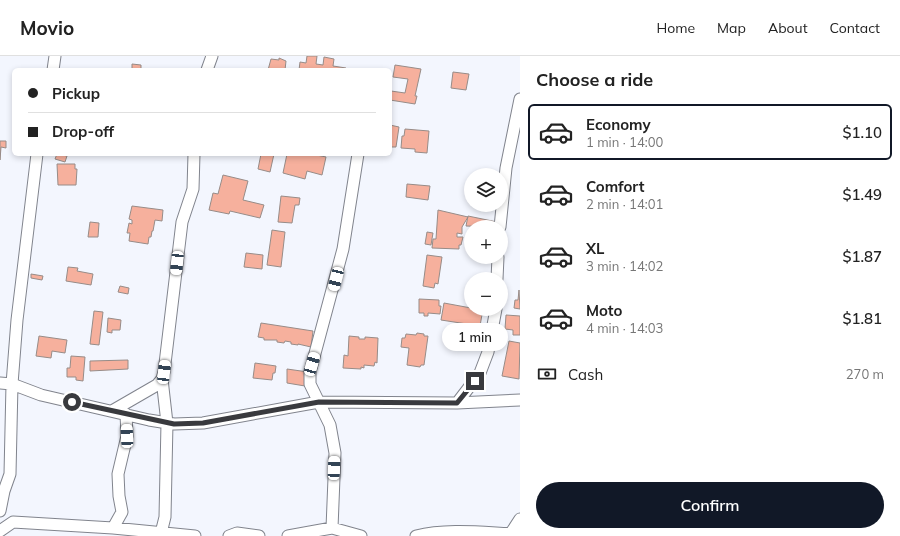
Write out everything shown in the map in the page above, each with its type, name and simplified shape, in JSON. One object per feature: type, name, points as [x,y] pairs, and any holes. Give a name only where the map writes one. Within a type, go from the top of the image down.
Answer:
[{"type":"street","points":[[52,68],[55,56]]},
{"type":"street","points":[[208,68],[212,56]]},
{"type":"street","points":[[501,220],[506,168],[520,99]]},
{"type":"street","points":[[0,511],[4,491],[10,474],[12,384],[18,313],[37,156]]},
{"type":"street","points":[[161,533],[166,517],[167,423],[162,380],[182,222],[192,189],[194,156]]},
{"type":"street","points":[[332,528],[335,453],[330,425],[310,384],[310,372],[343,249],[358,156]]},
{"type":"street","points":[[457,403],[480,373],[488,352],[495,316]]},
{"type":"street","points":[[112,411],[157,385],[162,380]]},
{"type":"street","points":[[0,384],[12,384],[41,395],[174,424],[203,423],[319,402],[457,403],[520,400]]},
{"type":"street","points":[[113,528],[122,512],[119,496],[118,474],[127,436],[126,414]]},
{"type":"street","points":[[416,536],[425,534],[439,535],[463,532],[514,535],[520,519]]},
{"type":"street","points":[[0,531],[13,522],[113,528],[195,536]]},
{"type":"street","points":[[288,536],[332,528],[361,536]]},
{"type":"street","points":[[229,536],[236,533],[259,536]]},
{"type":"building","points":[[307,56],[317,56],[316,64],[323,65],[324,57],[334,59],[333,66],[346,68],[299,68],[300,62],[306,63]]},
{"type":"building","points":[[279,58],[286,61],[285,68],[269,68],[271,59],[279,60]]},
{"type":"building","points":[[132,64],[141,65],[141,68],[132,68]]},
{"type":"building","points":[[395,65],[421,69],[415,96],[417,96],[415,104],[392,100],[392,91],[405,93],[408,79],[393,77]]},
{"type":"building","points":[[453,72],[469,74],[466,90],[451,88]]},
{"type":"building","points":[[392,125],[399,127],[396,147],[392,147]]},
{"type":"building","points":[[405,129],[429,131],[427,153],[415,152],[415,149],[401,148],[402,136],[404,136]]},
{"type":"building","points":[[0,141],[6,141],[6,148],[1,147],[0,160]]},
{"type":"building","points":[[56,156],[67,156],[65,162],[55,159]]},
{"type":"building","points":[[261,156],[274,156],[270,172],[258,169]]},
{"type":"building","points":[[287,156],[326,157],[322,175],[307,171],[305,179],[283,173]]},
{"type":"building","points":[[57,164],[75,164],[75,169],[77,169],[76,185],[58,185]]},
{"type":"building","points":[[223,175],[248,181],[243,200],[264,205],[260,218],[230,211],[229,214],[209,210],[213,193],[218,194]]},
{"type":"building","points":[[407,184],[430,186],[428,200],[406,197]]},
{"type":"building","points":[[281,196],[300,198],[299,205],[295,205],[292,223],[278,222]]},
{"type":"building","points":[[132,206],[163,210],[162,221],[155,220],[148,244],[129,241],[130,233],[127,233],[129,223],[132,224],[132,220],[129,219]]},
{"type":"building","points":[[438,210],[468,217],[466,220],[464,220],[462,234],[457,233],[457,237],[463,237],[461,245],[459,245],[459,249],[432,248],[433,239],[436,239]]},
{"type":"building","points":[[468,216],[487,220],[467,220]]},
{"type":"building","points":[[90,222],[99,223],[98,237],[88,237]]},
{"type":"building","points":[[272,230],[285,232],[281,267],[267,265]]},
{"type":"building","points":[[427,232],[433,233],[431,245],[425,244]]},
{"type":"building","points":[[246,253],[263,255],[262,269],[244,267]]},
{"type":"building","points":[[427,255],[442,257],[438,284],[435,283],[434,288],[423,286]]},
{"type":"building","points":[[68,267],[78,268],[77,271],[93,274],[91,285],[66,281]]},
{"type":"building","points":[[31,274],[43,276],[42,280],[31,278]]},
{"type":"building","points":[[120,286],[129,288],[128,294],[118,292]]},
{"type":"building","points":[[519,290],[520,309],[514,308],[515,300],[518,300]]},
{"type":"building","points":[[419,299],[439,300],[439,306],[441,306],[440,314],[428,313],[428,316],[424,316],[424,313],[419,313]]},
{"type":"building","points":[[444,303],[464,307],[464,316],[482,316],[480,326],[441,320]]},
{"type":"building","points":[[94,311],[103,312],[99,345],[90,344]]},
{"type":"building","points":[[506,316],[520,316],[520,335],[513,335],[513,330],[505,329]]},
{"type":"building","points":[[108,318],[121,320],[120,330],[112,330],[112,333],[107,332]]},
{"type":"building","points":[[261,323],[313,331],[311,347],[291,344],[291,342],[285,341],[284,343],[277,342],[277,340],[264,340],[264,338],[258,337]]},
{"type":"building","points":[[417,333],[428,336],[424,365],[421,365],[420,367],[407,365],[409,348],[401,347],[402,338],[405,338],[406,334],[416,335]]},
{"type":"building","points":[[39,336],[67,340],[65,353],[52,351],[51,358],[36,356]]},
{"type":"building","points":[[349,336],[359,337],[359,339],[365,339],[365,337],[378,338],[377,363],[375,362],[374,366],[364,365],[364,368],[361,367],[361,369],[343,368],[344,355],[348,356]]},
{"type":"building","points":[[509,341],[520,343],[519,379],[502,376]]},
{"type":"building","points":[[71,356],[85,357],[83,381],[76,380],[76,377],[67,377],[67,368],[70,368]]},
{"type":"building","points":[[128,360],[128,369],[90,371],[90,361]]},
{"type":"building","points":[[255,363],[276,366],[272,380],[253,378]]},
{"type":"building","points":[[287,369],[308,372],[305,386],[287,383]]},
{"type":"route","points":[[72,402],[149,420],[174,424],[203,423],[319,402],[457,403],[475,381]]}]
